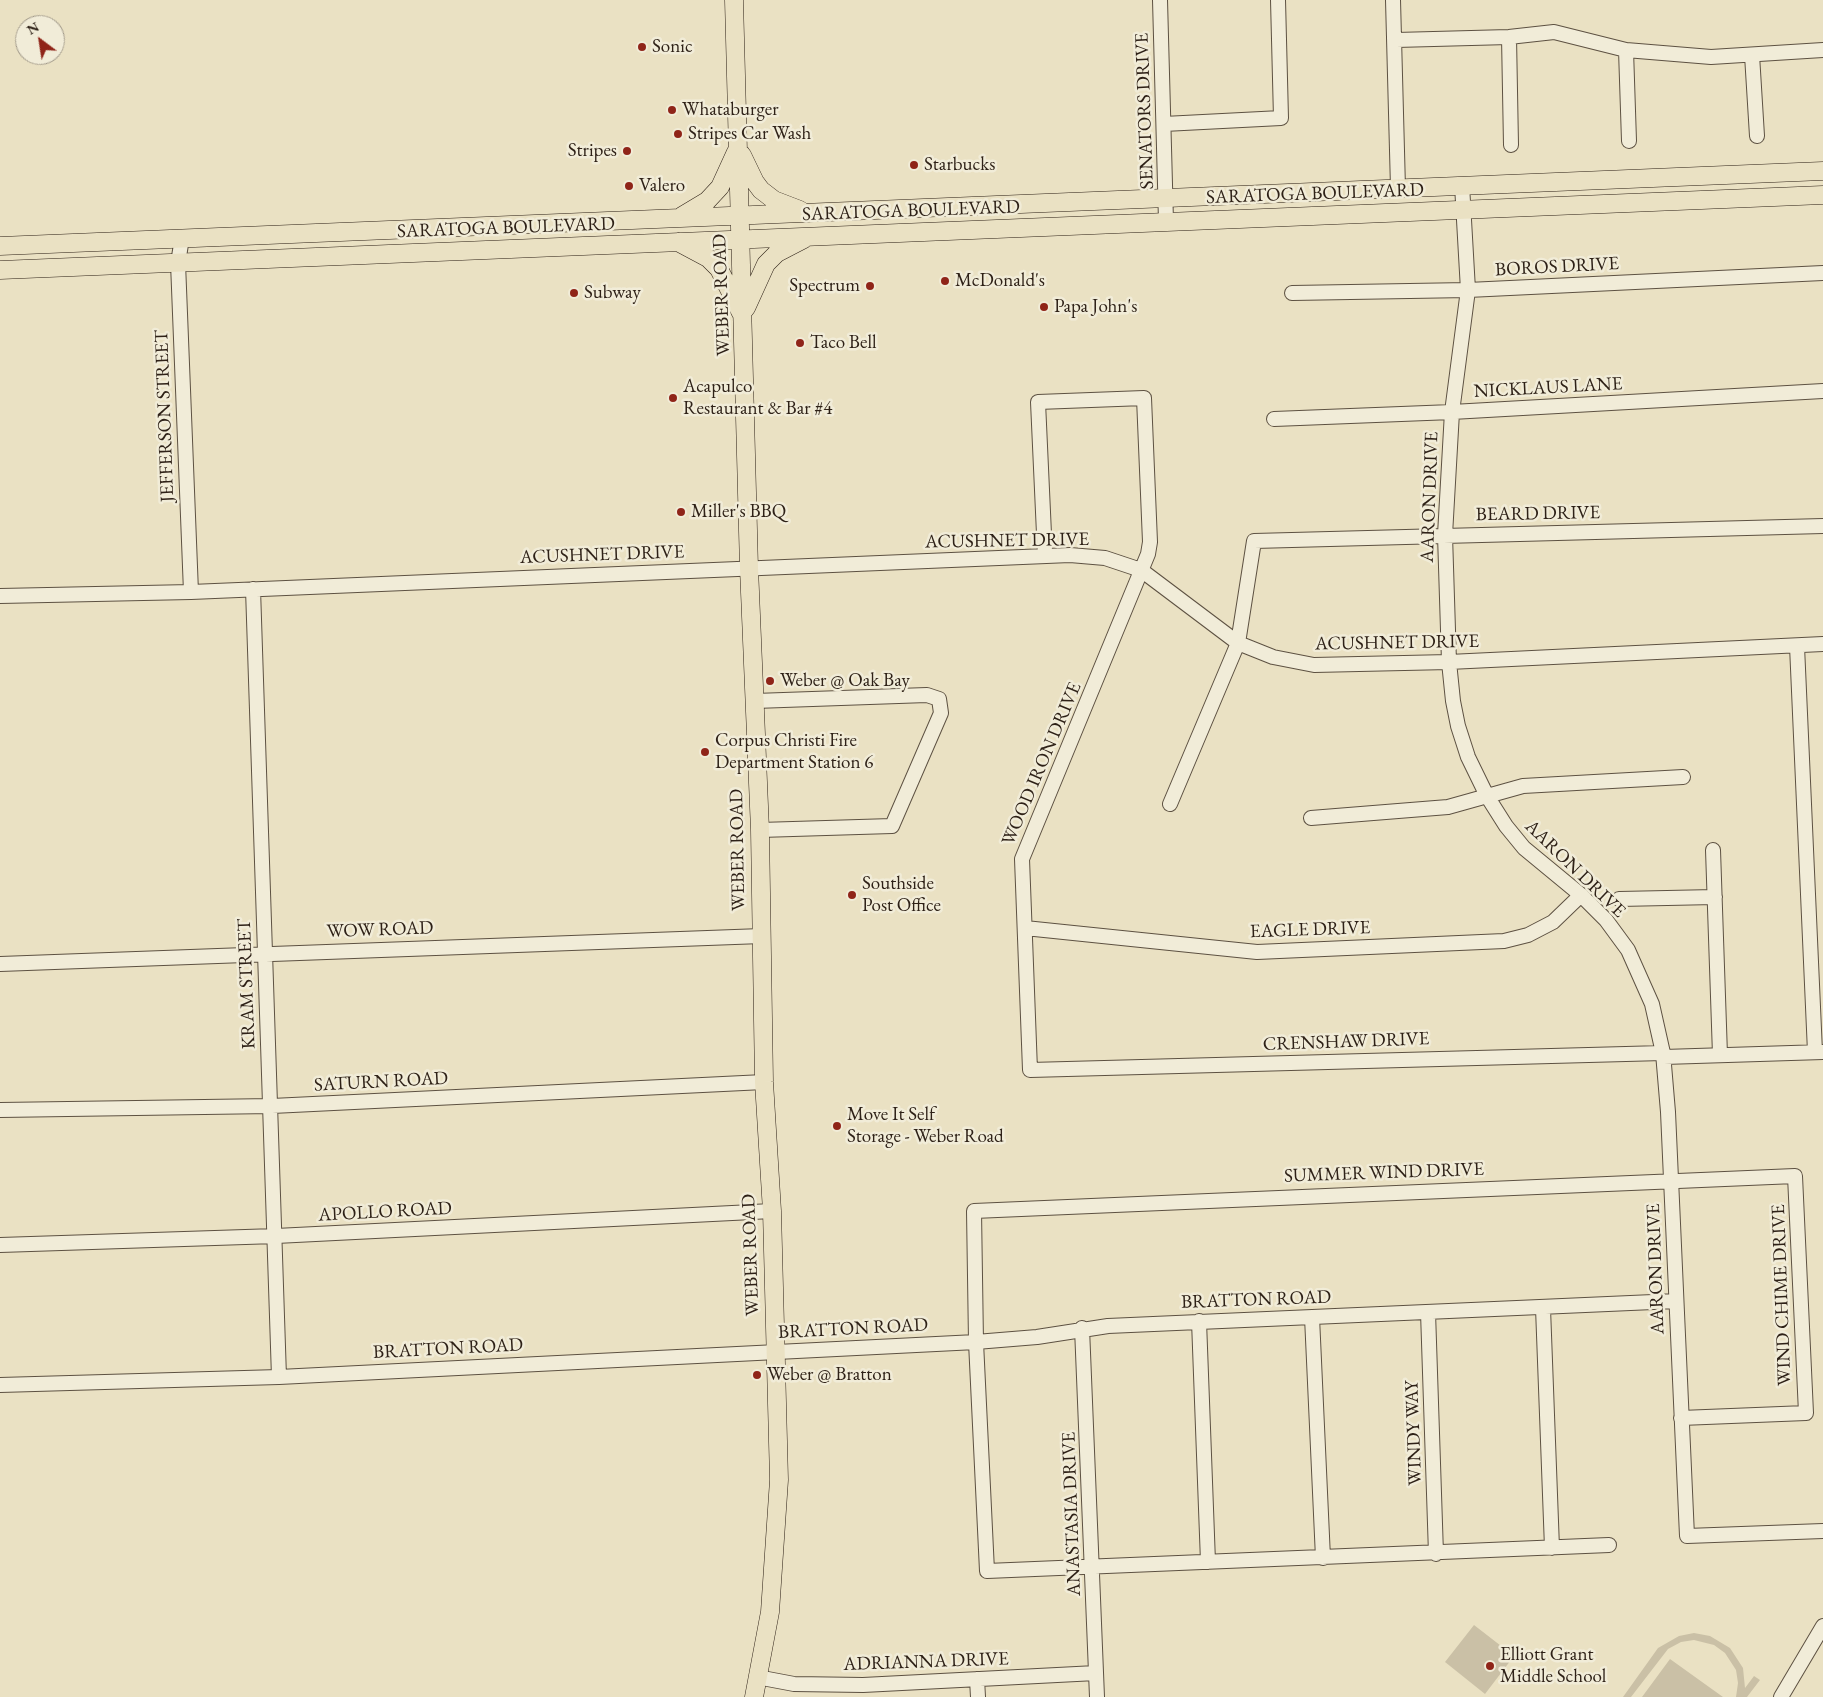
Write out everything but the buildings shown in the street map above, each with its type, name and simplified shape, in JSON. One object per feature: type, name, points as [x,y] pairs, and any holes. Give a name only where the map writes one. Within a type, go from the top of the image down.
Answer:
[{"type":"main road","name":"WEBER ROAD","points":[[734,0],[750,568],[760,830],[764,1082],[772,1211],[779,1480],[770,1612],[754,1697]]},
{"type":"main road","points":[[738,144],[748,169],[762,190],[774,200],[810,212]]},
{"type":"main road","points":[[677,218],[707,200],[720,187],[730,169],[738,144]]},
{"type":"main road","name":"SARATOGA BOULEVARD","points":[[0,246],[1823,171]]},
{"type":"main road","name":"SARATOGA BOULEVARD","points":[[0,270],[1823,195]]},
{"type":"main road","points":[[743,318],[751,294],[766,264],[792,244],[812,236]]},
{"type":"main road","points":[[677,242],[708,258],[719,269],[743,318]]},
{"type":"street","name":"SENATORS DRIVE","points":[[1160,0],[1166,221]]},
{"type":"street","points":[[1164,124],[1281,118],[1278,0]]},
{"type":"street","points":[[1393,0],[1396,40],[1398,188]]},
{"type":"street","points":[[1396,40],[1509,37],[1554,32],[1626,50],[1711,57],[1823,50]]},
{"type":"street","points":[[1509,37],[1511,145]]},
{"type":"street","points":[[1626,50],[1629,141]]},
{"type":"street","points":[[1752,55],[1757,136]]},
{"type":"street","name":"AARON DRIVE","points":[[1462,185],[1468,290],[1452,412],[1444,535],[1449,662],[1458,726],[1468,756],[1487,796],[1506,826],[1524,848],[1581,895],[1606,920],[1628,950],[1652,1004],[1664,1055],[1687,1536],[1823,1531]]},
{"type":"street","name":"JEFFERSON STREET","points":[[182,238],[178,263],[191,592]]},
{"type":"street","name":"BOROS DRIVE","points":[[1292,293],[1468,290],[1823,273]]},
{"type":"street","name":"NICKLAUS LANE","points":[[1274,419],[1452,412],[1823,391]]},
{"type":"street","name":"WOOD IRON DRIVE","points":[[1030,1070],[1022,859],[1141,570],[1150,542],[1144,398],[1038,402],[1045,556]]},
{"type":"street","name":"BEARD DRIVE","points":[[1238,643],[1254,541],[1823,526]]},
{"type":"street","name":"ACUSHNET DRIVE","points":[[0,596],[191,592],[1045,556],[1105,558],[1141,570],[1238,643],[1273,657],[1314,665],[1449,662],[1823,644]]},
{"type":"street","name":"KRAM STREET","points":[[253,589],[264,953],[272,1106],[279,1377]]},
{"type":"street","points":[[1170,804],[1238,643]]},
{"type":"street","points":[[1797,646],[1819,1052]]},
{"type":"street","points":[[755,701],[927,695],[939,699],[941,713],[892,826],[760,830]]},
{"type":"street","points":[[1311,818],[1448,807],[1522,786],[1683,777]]},
{"type":"street","points":[[1713,850],[1720,1055]]},
{"type":"street","name":"EAGLE DRIVE","points":[[1025,928],[1257,952],[1504,942],[1528,935],[1553,922],[1581,895]]},
{"type":"street","points":[[1618,899],[1715,896]]},
{"type":"street","name":"WOW ROAD","points":[[0,964],[762,936]]},
{"type":"street","name":"CRENSHAW DRIVE","points":[[1030,1070],[1819,1052]]},
{"type":"street","name":"SATURN ROAD","points":[[0,1110],[272,1106],[764,1082]]},
{"type":"street","name":"SUMMER WIND DRIVE","points":[[976,1342],[974,1211],[1795,1176]]},
{"type":"street","name":"WIND CHIME DRIVE","points":[[1681,1418],[1806,1413],[1795,1176]]},
{"type":"street","name":"APOLLO ROAD","points":[[0,1245],[276,1236],[772,1211]]},
{"type":"street","name":"BRATTON ROAD","points":[[0,1385],[279,1377],[976,1342],[1037,1336],[1082,1328],[1312,1316],[1543,1308],[1676,1301]]},
{"type":"street","points":[[1543,1308],[1552,1548]]},
{"type":"street","name":"WINDY WAY","points":[[1428,1312],[1436,1554]]},
{"type":"street","points":[[1312,1316],[1323,1558]]},
{"type":"street","points":[[1199,1322],[1208,1562]]},
{"type":"street","name":"ANASTASIA DRIVE","points":[[1082,1328],[1098,1697]]},
{"type":"street","points":[[976,1342],[987,1571],[1436,1554],[1609,1545]]},
{"type":"street","points":[[1781,1697],[1819,1644],[1823,1626]]},
{"type":"street","name":"ADRIANNA DRIVE","points":[[757,1677],[794,1684],[863,1691],[976,1679],[1096,1673]]},
{"type":"street","points":[[976,1679],[978,1697]]},
{"type":"shaded area","points":[[1474,1625],[1514,1656],[1485,1694],[1445,1662]]},
{"type":"shaded area","points":[[1694,1633],[1710,1636],[1730,1648],[1743,1668],[1745,1688],[1754,1676],[1760,1680],[1747,1697],[1736,1697],[1738,1683],[1736,1670],[1725,1653],[1714,1645],[1694,1640],[1681,1642],[1668,1649],[1631,1697],[1623,1697],[1658,1648],[1679,1636]]},
{"type":"shaded area","points":[[1670,1659],[1723,1697],[1642,1697]]},
{"type":"place","name":"Sonic","points":[[642,47]]},
{"type":"place","name":"Whataburger","points":[[672,110]]},
{"type":"place","name":"Stripes Car Wash","points":[[678,134]]},
{"type":"place","name":"Stripes","points":[[627,151]]},
{"type":"place","name":"Starbucks","points":[[914,165]]},
{"type":"place","name":"Valero","points":[[629,186]]},
{"type":"place","name":"McDonald's","points":[[945,281]]},
{"type":"place","name":"Spectrum","points":[[870,286]]},
{"type":"place","name":"Subway","points":[[574,293]]},
{"type":"place","name":"Papa John's","points":[[1044,307]]},
{"type":"place","name":"Taco Bell","points":[[800,343]]},
{"type":"place","name":"Acapulco Restaurant & Bar #4","points":[[673,398]]},
{"type":"place","name":"Miller's BBQ","points":[[681,512]]},
{"type":"place","name":"Weber @ Oak Bay","points":[[770,681]]},
{"type":"place","name":"Corpus Christi Fire Department Station 6","points":[[705,752]]},
{"type":"place","name":"Southside Post Office","points":[[852,895]]},
{"type":"place","name":"Move It Self Storage - Weber Road","points":[[837,1126]]},
{"type":"place","name":"Weber @ Bratton","points":[[757,1375]]},
{"type":"place","name":"Elliott Grant Middle School","points":[[1490,1666]]}]
